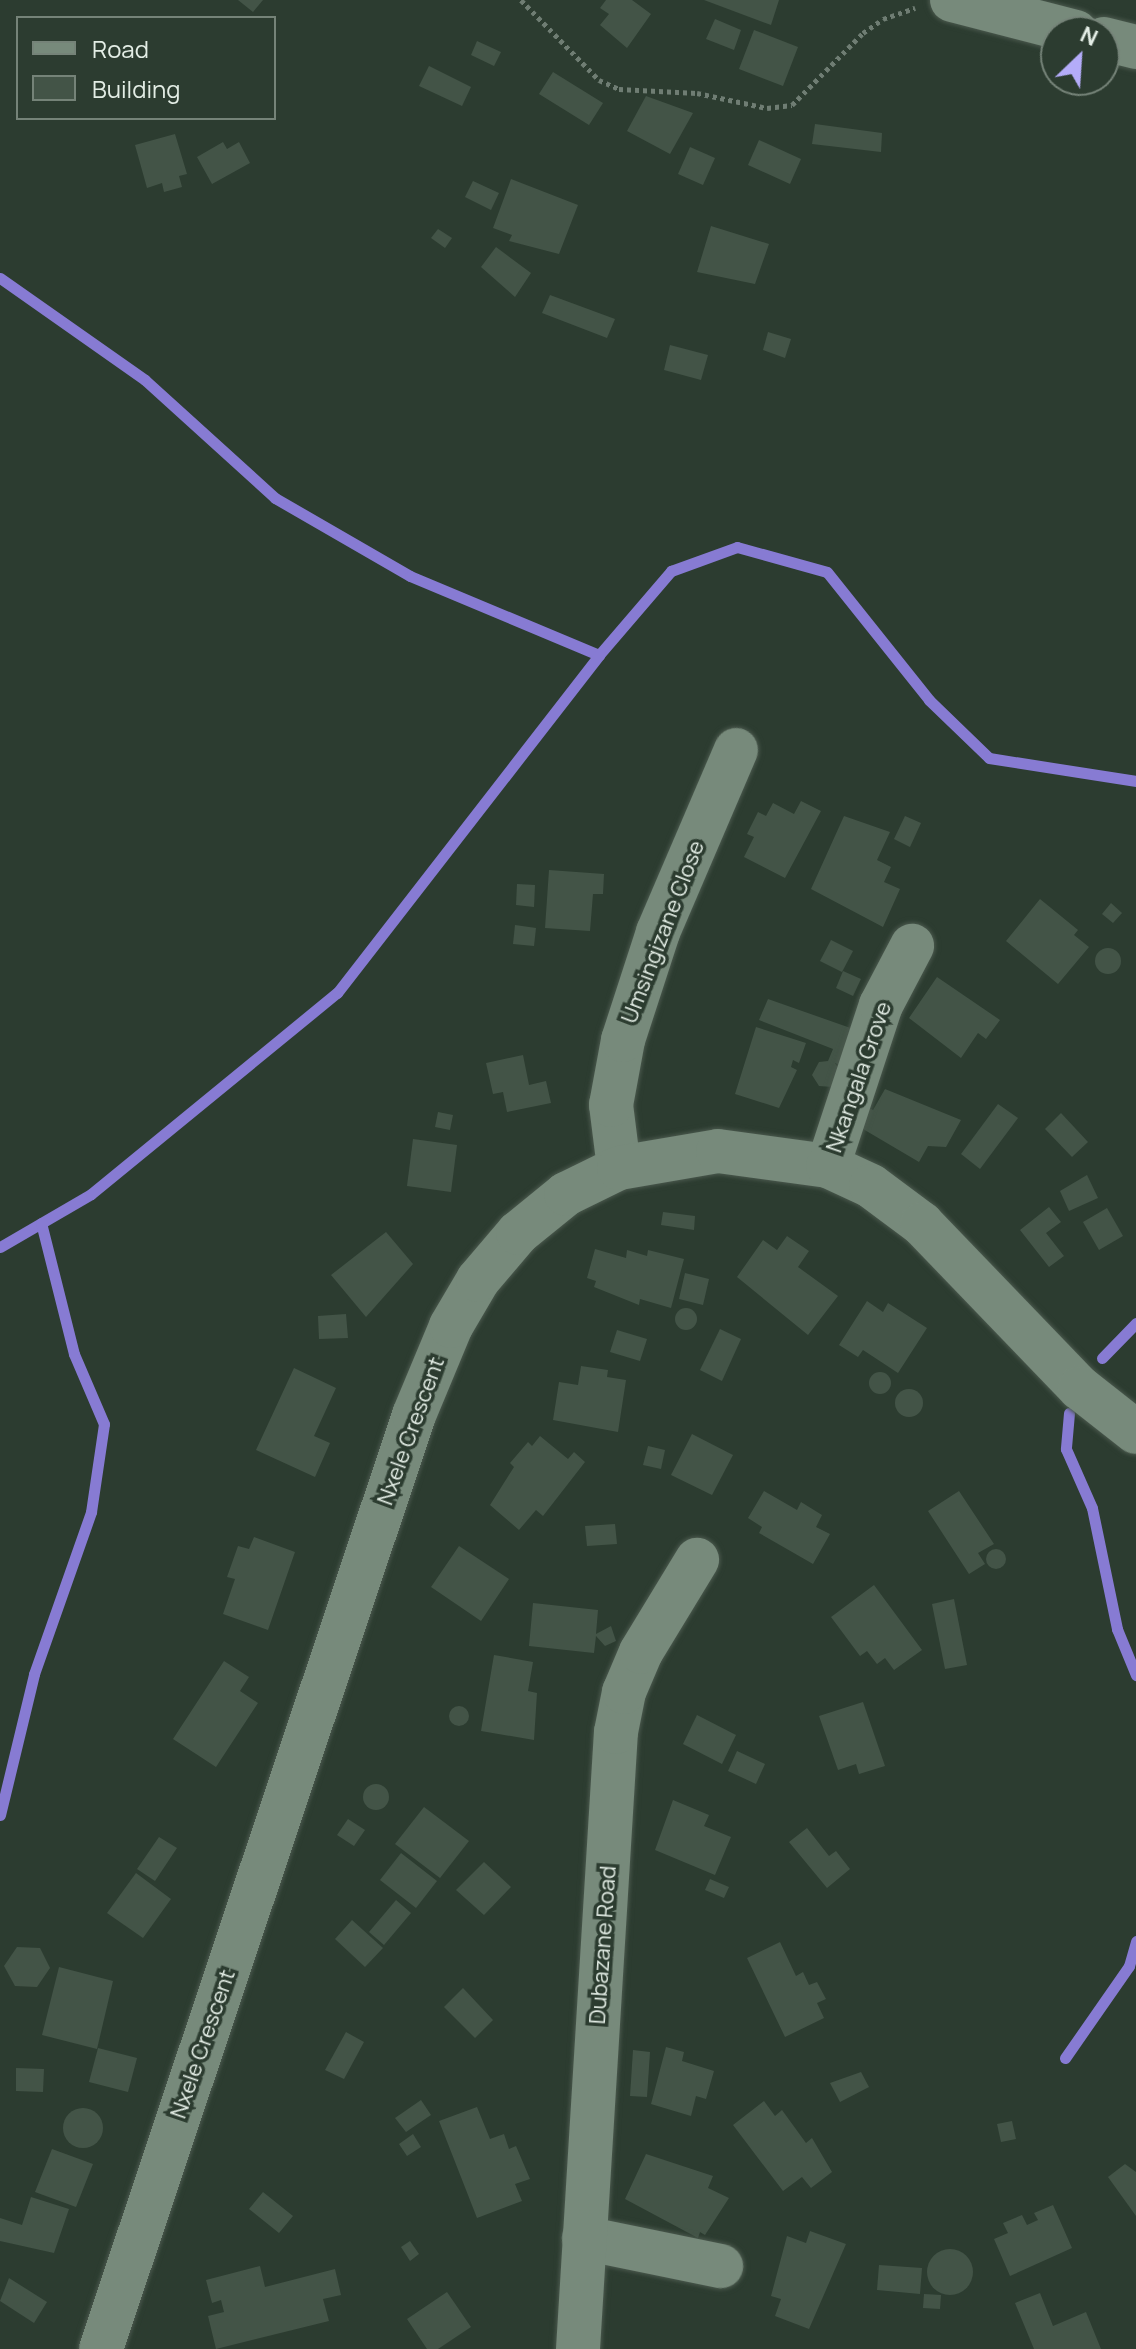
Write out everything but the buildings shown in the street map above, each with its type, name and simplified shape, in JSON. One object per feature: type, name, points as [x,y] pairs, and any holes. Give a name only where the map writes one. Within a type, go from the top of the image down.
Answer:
[{"type":"street","points":[[952,0],[1040,23]]},
{"type":"street","name":"Umsingizane Close","points":[[619,1168],[611,1105],[623,1040],[658,932],[736,750]]},
{"type":"street","name":"Nkangala Grove","points":[[828,1166],[881,1005],[912,946]]},
{"type":"street","name":"Nxele Crescent","points":[[101,2349],[414,1415],[451,1326],[478,1280],[518,1233],[566,1194],[619,1168],[718,1151],[828,1166],[871,1186],[922,1224],[1080,1388],[1136,1432]]},
{"type":"street","name":"Dubazane Road","points":[[578,2349],[616,1732],[624,1692],[641,1652],[697,1560]]},
{"type":"street","points":[[584,2238],[721,2266]]},
{"type":"path","points":[[521,0],[599,80],[619,89],[697,93],[767,108],[792,105],[883,19],[952,0]]},
{"type":"waterway","points":[[0,278],[145,380],[275,498],[410,576],[599,655],[671,571],[737,547],[827,572],[929,700],[989,758],[1136,781]]},
{"type":"waterway","points":[[0,1247],[91,1194],[337,993],[599,655]]},
{"type":"waterway","points":[[0,1815],[34,1674],[91,1512],[104,1424],[74,1354],[41,1223]]},
{"type":"waterway","points":[[1102,1358],[1136,1323]]},
{"type":"waterway","points":[[1069,1413],[1066,1449],[1092,1508],[1117,1629],[1136,1675]]},
{"type":"waterway","points":[[1065,2058],[1129,1966],[1136,1941]]}]
